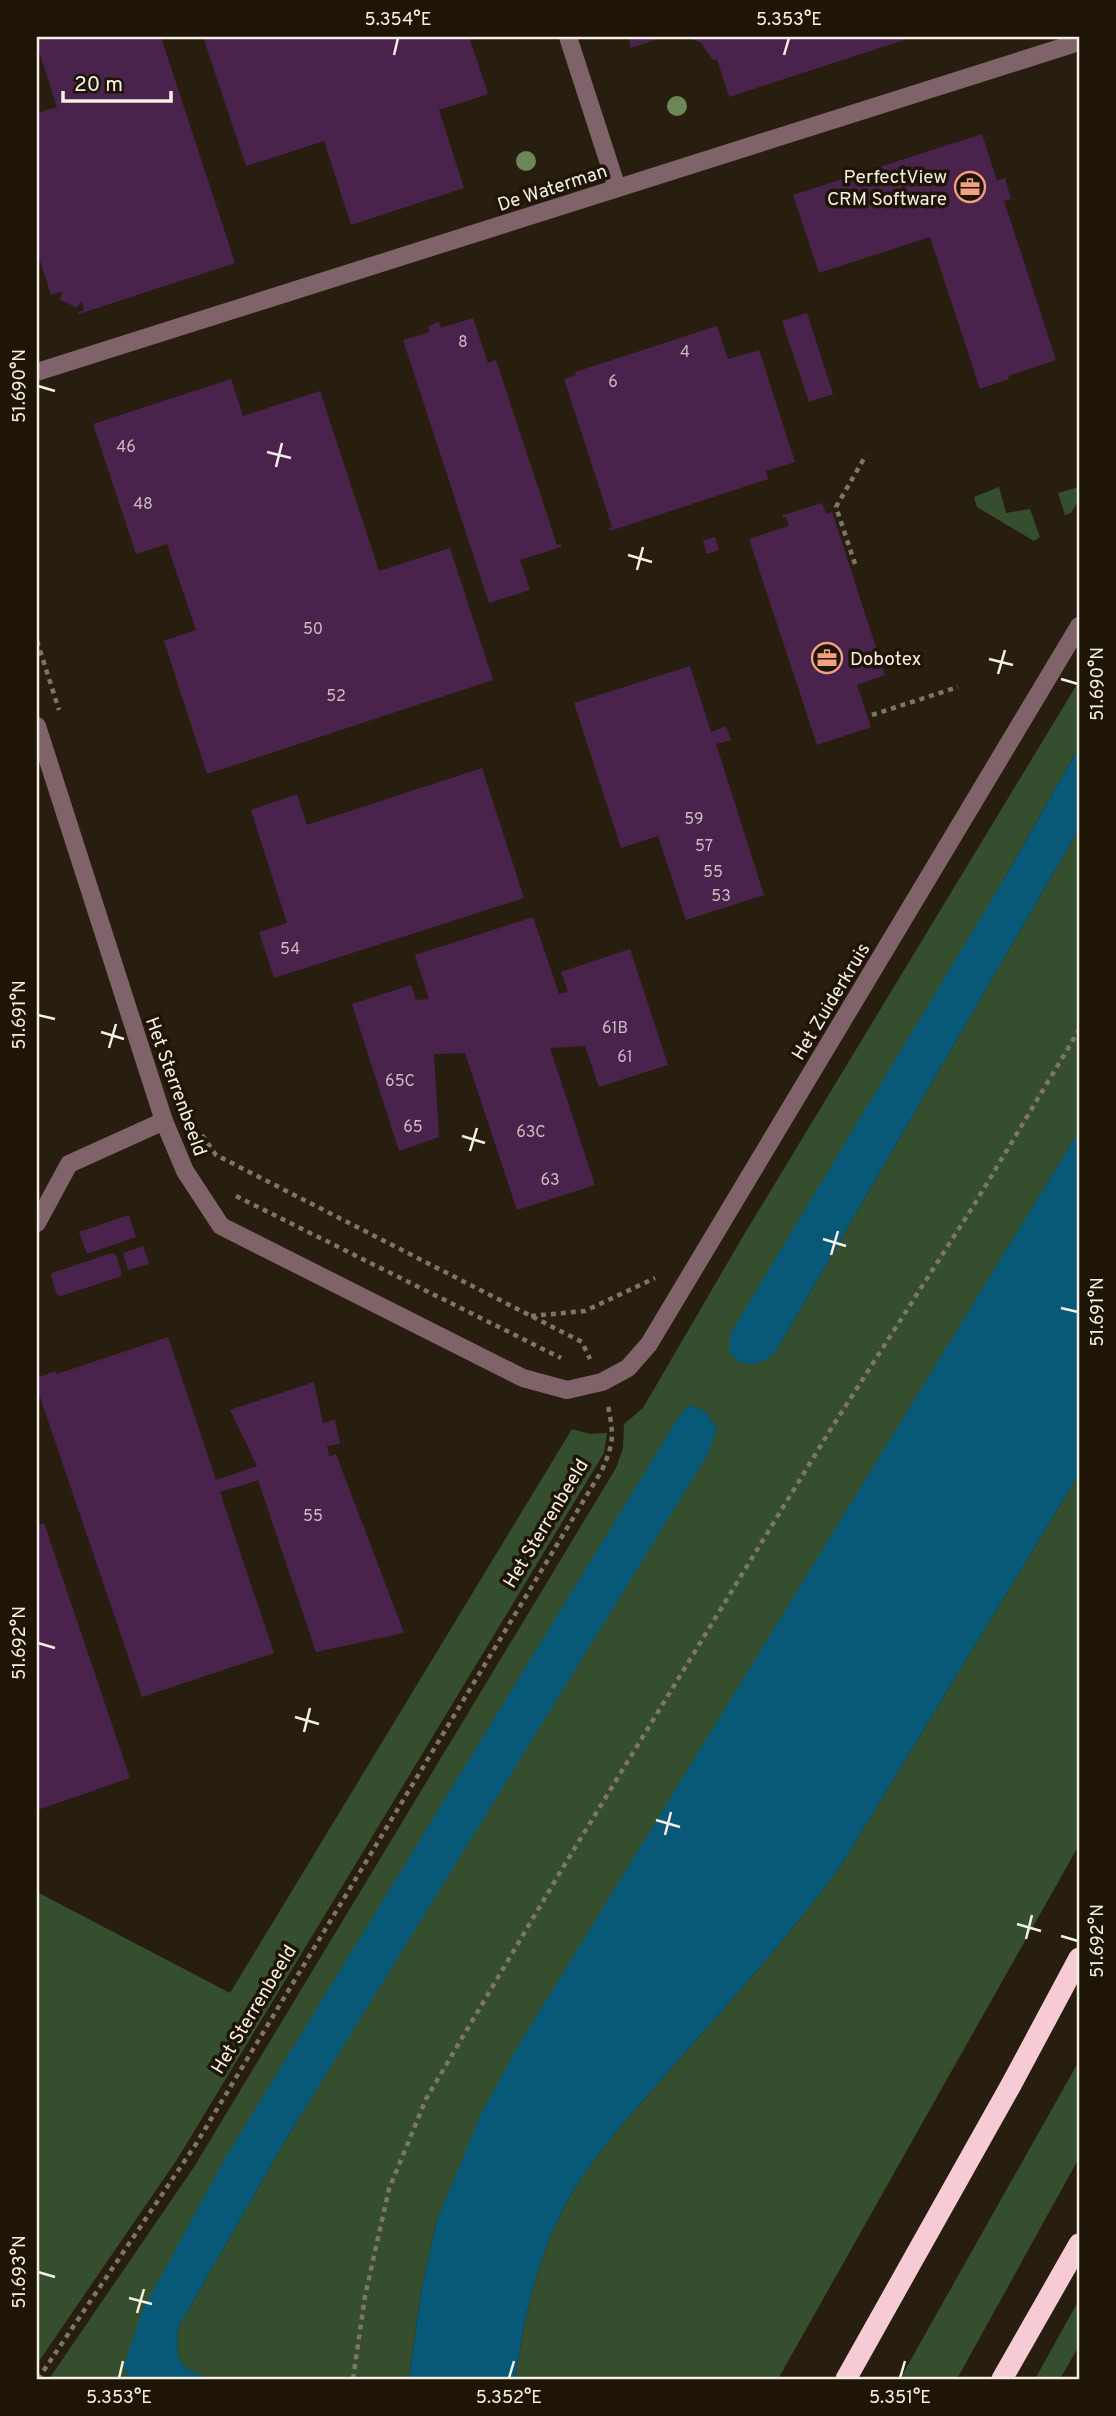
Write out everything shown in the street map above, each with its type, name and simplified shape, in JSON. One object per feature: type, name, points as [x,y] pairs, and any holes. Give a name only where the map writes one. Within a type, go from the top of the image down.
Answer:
[{"type":"highway","points":[[846,2379],[1079,1958]]},
{"type":"highway","points":[[1002,2379],[1079,2244]]},
{"type":"street","points":[[568,37],[617,188]]},
{"type":"street","name":"De Waterman","points":[[37,372],[1079,42]]},
{"type":"street","name":"Het Zuiderkruis","points":[[601,1380],[628,1368],[649,1344],[1079,626]]},
{"type":"street","name":"Het Sterrenbeeld","points":[[37,726],[164,1122],[186,1171],[221,1226],[523,1378],[567,1390],[601,1380]]},
{"type":"street","points":[[37,1223],[69,1164],[164,1122]]},
{"type":"path","points":[[855,564],[836,507],[866,455]]},
{"type":"path","points":[[37,641],[63,720]]},
{"type":"path","points":[[872,715],[958,687]]},
{"type":"path","points":[[353,2379],[365,2296],[388,2189],[426,2099],[572,1853],[829,1432],[974,1205],[1079,1030]]},
{"type":"path","points":[[196,1126],[216,1155],[582,1342],[601,1380]]},
{"type":"path","points":[[234,1195],[601,1380]]},
{"type":"path","points":[[530,1316],[585,1311],[646,1284],[666,1272]]},
{"type":"path","name":"Het Sterrenbeeld","points":[[38,2379],[196,2144],[602,1470],[612,1447],[613,1428],[601,1380]]},
{"type":"green space","points":[[999,487],[1006,513],[1030,509],[1040,537],[1034,541],[977,507],[974,497]]},
{"type":"green space","points":[[1079,487],[1079,500],[1071,513],[1065,515],[1058,493]]},
{"type":"green space","points":[[1079,681],[1079,747],[1004,879],[775,1353],[1079,829],[1079,1131],[735,1695],[459,2169],[437,2220],[422,2286],[409,2379],[209,2379],[190,2370],[181,2362],[177,2349],[178,2328],[285,2141],[717,1428],[704,1410],[688,1405],[128,2376],[137,2379],[49,2379],[194,2167],[616,1468],[623,1448],[624,1424],[643,1408],[742,1238]]},
{"type":"green space","points":[[572,1429],[590,1434],[607,1433],[604,1453],[178,2158],[37,2364],[37,1892],[230,1993]]},
{"type":"green space","points":[[1079,1474],[1079,1845],[778,2379],[515,2379],[526,2316],[543,2255],[560,2216],[582,2177],[624,2123],[779,1944],[842,1864]]},
{"type":"green space","points":[[1079,2061],[1079,2158],[957,2379],[900,2379]]},
{"type":"green space","points":[[1079,2300],[1079,2346],[1060,2379],[1035,2379]]},
{"type":"water","points":[[1079,747],[1079,829],[775,1353],[758,1364],[740,1363],[729,1352],[730,1334],[1004,879]]},
{"type":"water","points":[[1079,1131],[1079,1474],[842,1864],[779,1944],[624,2123],[582,2177],[560,2216],[543,2255],[526,2316],[515,2379],[409,2379],[422,2286],[437,2220],[482,2112],[514,2053]]},
{"type":"water","points":[[688,1405],[704,1410],[717,1428],[708,1454],[285,2141],[178,2328],[178,2356],[181,2362],[190,2370],[209,2379],[137,2379],[128,2376],[124,2365],[143,2309],[224,2160]]},
{"type":"building","points":[[37,37],[161,37],[235,263],[79,314],[78,312],[84,310],[82,303],[80,302],[77,308],[59,299],[63,293],[51,295],[37,251],[37,113],[57,107],[37,45]]},
{"type":"building","points":[[203,37],[469,37],[488,94],[439,110],[464,188],[351,225],[324,141],[246,166]]},
{"type":"building","points":[[628,37],[664,37],[631,48]]},
{"type":"building","points":[[687,37],[913,37],[729,97],[717,59],[713,60],[701,43]]},
{"type":"building","points":[[982,134],[997,181],[1005,178],[1011,199],[1004,201],[1056,360],[1008,376],[1009,379],[980,389],[930,237],[819,273],[793,195]]},
{"type":"building","points":[[807,313],[833,394],[809,402],[782,321]]},
{"type":"building","points":[[473,318],[488,363],[496,360],[557,545],[561,544],[561,547],[520,560],[530,590],[489,603],[403,340],[430,332],[428,326],[439,322],[441,328]]},
{"type":"building","points":[[717,326],[728,359],[759,350],[795,462],[766,471],[768,479],[610,531],[609,528],[612,527],[564,379],[576,375],[575,372]]},
{"type":"building","points":[[231,379],[243,416],[320,391],[379,571],[450,548],[493,680],[207,774],[164,641],[196,630],[167,544],[136,554],[93,424]]},
{"type":"building","points":[[822,503],[826,514],[832,512],[885,675],[857,685],[871,727],[817,745],[749,539],[789,526],[783,515]]},
{"type":"building","points":[[715,537],[719,550],[707,554],[703,541]]},
{"type":"building","points":[[690,666],[711,732],[726,726],[731,740],[716,744],[764,895],[686,920],[658,836],[621,848],[574,703]]},
{"type":"building","points":[[482,768],[524,898],[274,978],[259,932],[287,923],[251,810],[297,794],[307,825]]},
{"type":"building","points":[[533,917],[559,994],[568,992],[561,972],[630,949],[668,1065],[599,1087],[585,1046],[550,1048],[595,1185],[517,1210],[465,1053],[434,1054],[439,1137],[399,1151],[352,1004],[411,985],[416,1000],[429,999],[415,955]]},
{"type":"building","points":[[129,1215],[136,1237],[87,1254],[79,1232]]},
{"type":"building","points":[[143,1246],[149,1264],[128,1270],[123,1253]]},
{"type":"building","points":[[112,1253],[116,1255],[122,1274],[119,1277],[57,1295],[52,1273]]},
{"type":"building","points":[[168,1337],[216,1480],[257,1466],[230,1410],[314,1382],[323,1423],[335,1420],[340,1444],[327,1446],[329,1456],[336,1454],[404,1633],[316,1652],[258,1480],[220,1492],[274,1653],[142,1697],[37,1388],[37,1378],[55,1371],[57,1374]]},
{"type":"building","points":[[44,1523],[130,1778],[37,1810],[37,1525]]},
{"type":"place","name":"PerfectView CRM Software","points":[[970,187]]},
{"type":"place","name":"Dobotex","points":[[827,658]]}]
